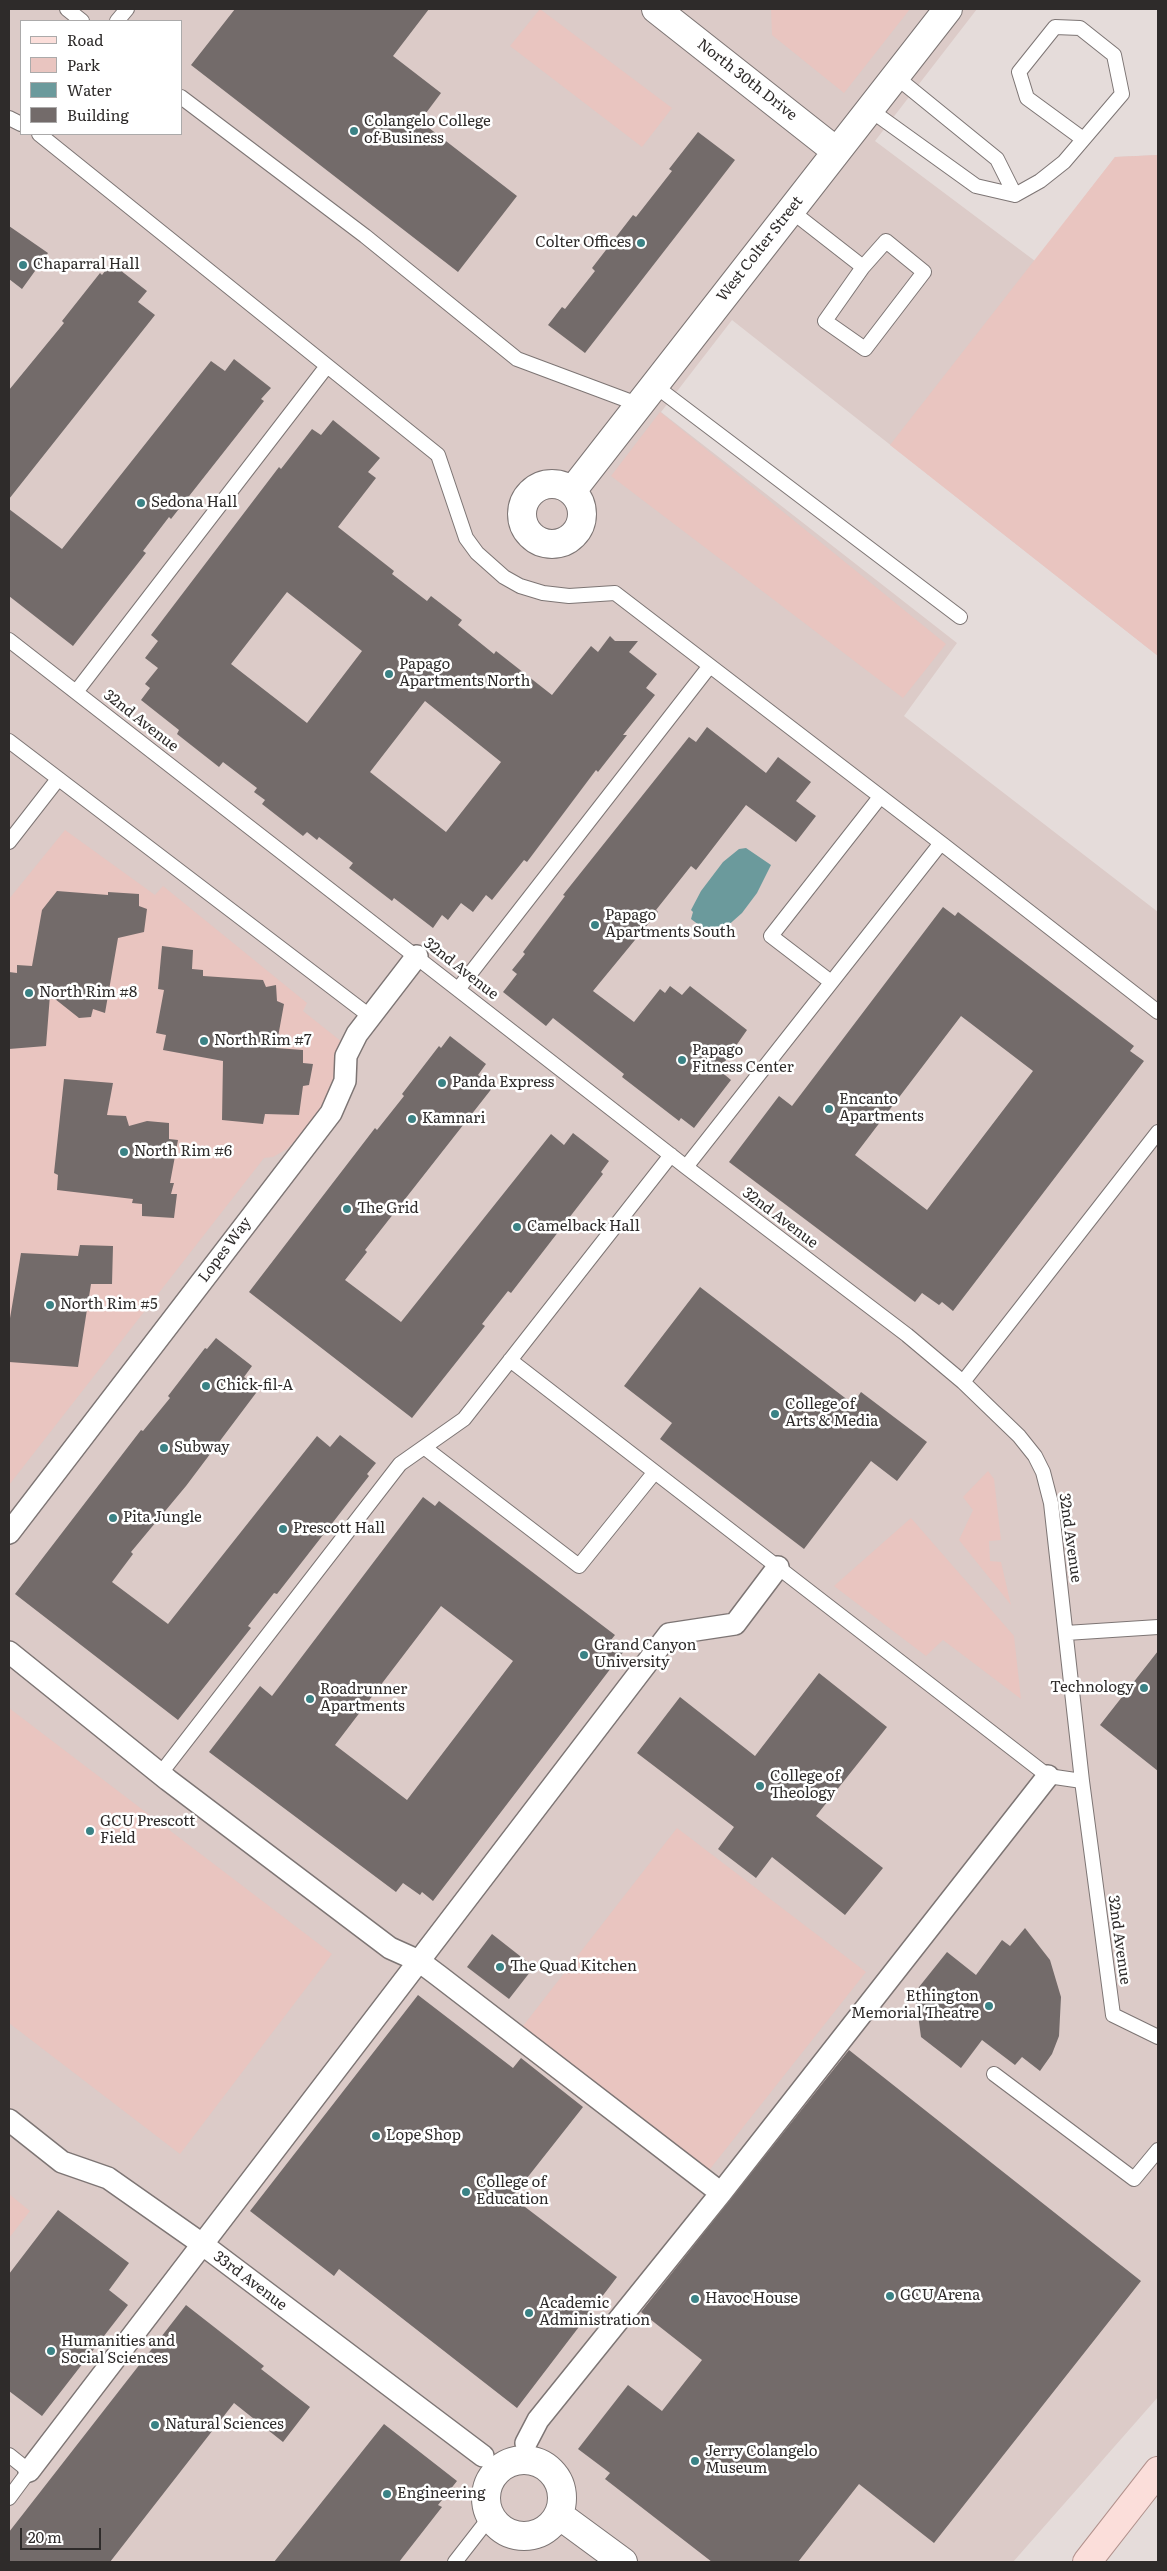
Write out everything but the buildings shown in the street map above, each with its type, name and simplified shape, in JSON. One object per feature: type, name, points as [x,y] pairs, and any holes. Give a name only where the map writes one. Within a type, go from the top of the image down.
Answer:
[{"type":"main road","points":[[1087,2562],[1155,2482]]},
{"type":"street","name":"North 30th Drive","points":[[656,9],[836,151]]},
{"type":"street","name":"West Colter Street","points":[[572,491],[948,9]]},
{"type":"street","name":"Lopes Way","points":[[9,1533],[331,1113],[345,1081],[346,1056],[371,1017],[417,956]]},
{"type":"street","points":[[29,2471],[669,1634],[735,1624],[778,1567]]},
{"type":"street","points":[[9,1652],[161,1773],[390,1948],[419,1961],[721,2193]]},
{"type":"street","points":[[526,2443],[534,2425],[721,2193],[1048,1776]]},
{"type":"street","name":"33rd Avenue","points":[[9,2120],[62,2162],[108,2178],[202,2244],[483,2456]]},
{"type":"street","points":[[519,2460],[542,2464],[558,2480],[562,2503],[559,2515],[543,2532],[519,2537],[502,2530],[490,2517],[486,2505],[486,2493],[490,2481],[507,2464],[519,2460]]},
{"type":"street","points":[[559,2515],[622,2562]]},
{"type":"lane","points":[[67,9],[81,20]]},
{"type":"lane","points":[[118,20],[127,9]]},
{"type":"lane","points":[[869,110],[976,186],[1016,195],[1040,181],[1064,162],[1122,94],[1114,55],[1080,28],[1055,28],[1019,72],[1027,98],[1083,139]]},
{"type":"lane","points":[[895,76],[997,159],[1016,195]]},
{"type":"lane","points":[[182,98],[365,236],[518,360],[647,395],[960,617]]},
{"type":"lane","points":[[40,135],[438,456],[466,538],[477,553],[504,577],[520,586],[544,593],[569,596],[614,593],[1158,1012]]},
{"type":"lane","points":[[790,210],[863,267]]},
{"type":"lane","points":[[886,242],[924,272],[865,349],[825,321],[863,267],[886,242]]},
{"type":"lane","points":[[76,692],[327,366]]},
{"type":"lane","name":"32nd Avenue","points":[[9,640],[459,988],[671,1156],[907,1335],[963,1382],[1019,1436],[1035,1456],[1043,1472],[1051,1503],[1082,1782],[1113,2015],[1158,2037]]},
{"type":"lane","points":[[459,988],[709,668]]},
{"type":"lane","points":[[9,741],[371,1017]]},
{"type":"lane","points":[[9,842],[58,779]]},
{"type":"lane","points":[[831,982],[771,936],[880,796]]},
{"type":"lane","points":[[686,1167],[941,843]]},
{"type":"lane","points":[[963,1382],[1158,1132]]},
{"type":"lane","points":[[161,1773],[400,1464],[464,1419],[671,1156]]},
{"type":"lane","points":[[510,1360],[1048,1776],[1082,1782]]},
{"type":"lane","points":[[425,1448],[579,1566],[654,1473]]},
{"type":"lane","points":[[1066,1633],[1158,1627]]},
{"type":"lane","points":[[994,2074],[1134,2179],[1158,2150]]},
{"type":"lane","points":[[9,2455],[29,2471],[9,2498]]},
{"type":"lane","points":[[455,2562],[490,2517]]},
{"type":"shaded area","name":"Grand Canyon University","points":[[9,9],[977,9],[875,141],[1035,261],[1115,157],[1158,155],[1158,656],[732,320],[661,412],[957,643],[904,716],[1158,912],[1158,2397],[1013,2562],[9,2562]]},
{"type":"green space","points":[[540,9],[672,108],[642,147],[510,46]]},
{"type":"green space","points":[[771,9],[910,9],[844,93],[772,35]]},
{"type":"green space","points":[[1158,155],[1158,656],[890,445],[1115,157]]},
{"type":"green space","points":[[660,412],[946,644],[903,698],[611,476]]},
{"type":"green space","points":[[65,830],[155,895],[163,886],[307,1003],[303,1011],[342,1042],[327,1105],[314,1122],[287,1149],[273,1157],[264,1158],[9,1485],[9,899]]},
{"type":"green space","points":[[988,1471],[994,1479],[1001,1540],[989,1541],[990,1561],[1001,1562],[1011,1605],[959,1540],[973,1510],[963,1497]]},
{"type":"green space","points":[[911,1518],[1014,1636],[1021,1699],[943,1640],[926,1656],[834,1586]]},
{"type":"green space","name":"GCU Prescott Field","points":[[9,1708],[332,1954],[180,2154],[9,2023]]},
{"type":"green space","points":[[677,1828],[866,1972],[702,2179],[516,2035]]},
{"type":"green space","points":[[9,2194],[30,2211],[9,2238]]},
{"type":"water","points":[[746,848],[771,865],[757,893],[742,913],[715,937],[691,919],[693,912],[691,910],[701,891],[723,862],[739,849]]},
{"type":"place","name":"Colangelo College of Business","points":[[354,131]]},
{"type":"place","name":"Colter Offices","points":[[641,243]]},
{"type":"place","name":"Chaparral Hall","points":[[23,265]]},
{"type":"place","name":"Sedona Hall","points":[[141,503]]},
{"type":"place","name":"Papago Apartments North","points":[[389,674]]},
{"type":"place","name":"Papago Apartments South","points":[[595,925]]},
{"type":"place","name":"North Rim #8","points":[[29,993]]},
{"type":"place","name":"North Rim #7","points":[[204,1041]]},
{"type":"place","name":"Papago Fitness Center","points":[[682,1060]]},
{"type":"place","name":"Panda Express","points":[[442,1083]]},
{"type":"place","name":"Encanto Apartments","points":[[829,1109]]},
{"type":"place","name":"Kamnari","points":[[412,1119]]},
{"type":"place","name":"North Rim #6","points":[[124,1152]]},
{"type":"place","name":"The Grid","points":[[347,1209]]},
{"type":"place","name":"Camelback Hall","points":[[517,1227]]},
{"type":"place","name":"North Rim #5","points":[[50,1305]]},
{"type":"place","name":"Chick-fil-A","points":[[206,1386]]},
{"type":"place","name":"College of Arts & Media","points":[[775,1414]]},
{"type":"place","name":"Subway","points":[[164,1448]]},
{"type":"place","name":"Pita Jungle","points":[[113,1518]]},
{"type":"place","name":"Prescott Hall","points":[[283,1529]]},
{"type":"place","name":"Grand Canyon University","points":[[584,1655]]},
{"type":"place","name":"Technology","points":[[1144,1688]]},
{"type":"place","name":"Roadrunner Apartments","points":[[310,1699]]},
{"type":"place","name":"College of Theology","points":[[760,1786]]},
{"type":"place","name":"GCU Prescott Field","points":[[90,1831]]},
{"type":"place","name":"The Quad Kitchen","points":[[500,1967]]},
{"type":"place","name":"Ethington Memorial Theatre","points":[[989,2006]]},
{"type":"place","name":"Lope Shop","points":[[376,2136]]},
{"type":"place","name":"College of Education","points":[[466,2192]]},
{"type":"place","name":"GCU Arena","points":[[890,2296]]},
{"type":"place","name":"Havoc House","points":[[695,2299]]},
{"type":"place","name":"Academic Administration","points":[[529,2313]]},
{"type":"place","name":"Humanities and Social Sciences","points":[[51,2351]]},
{"type":"place","name":"Natural Sciences","points":[[155,2425]]},
{"type":"place","name":"Jerry Colangelo Museum","points":[[695,2461]]},
{"type":"place","name":"Engineering","points":[[387,2494]]}]
